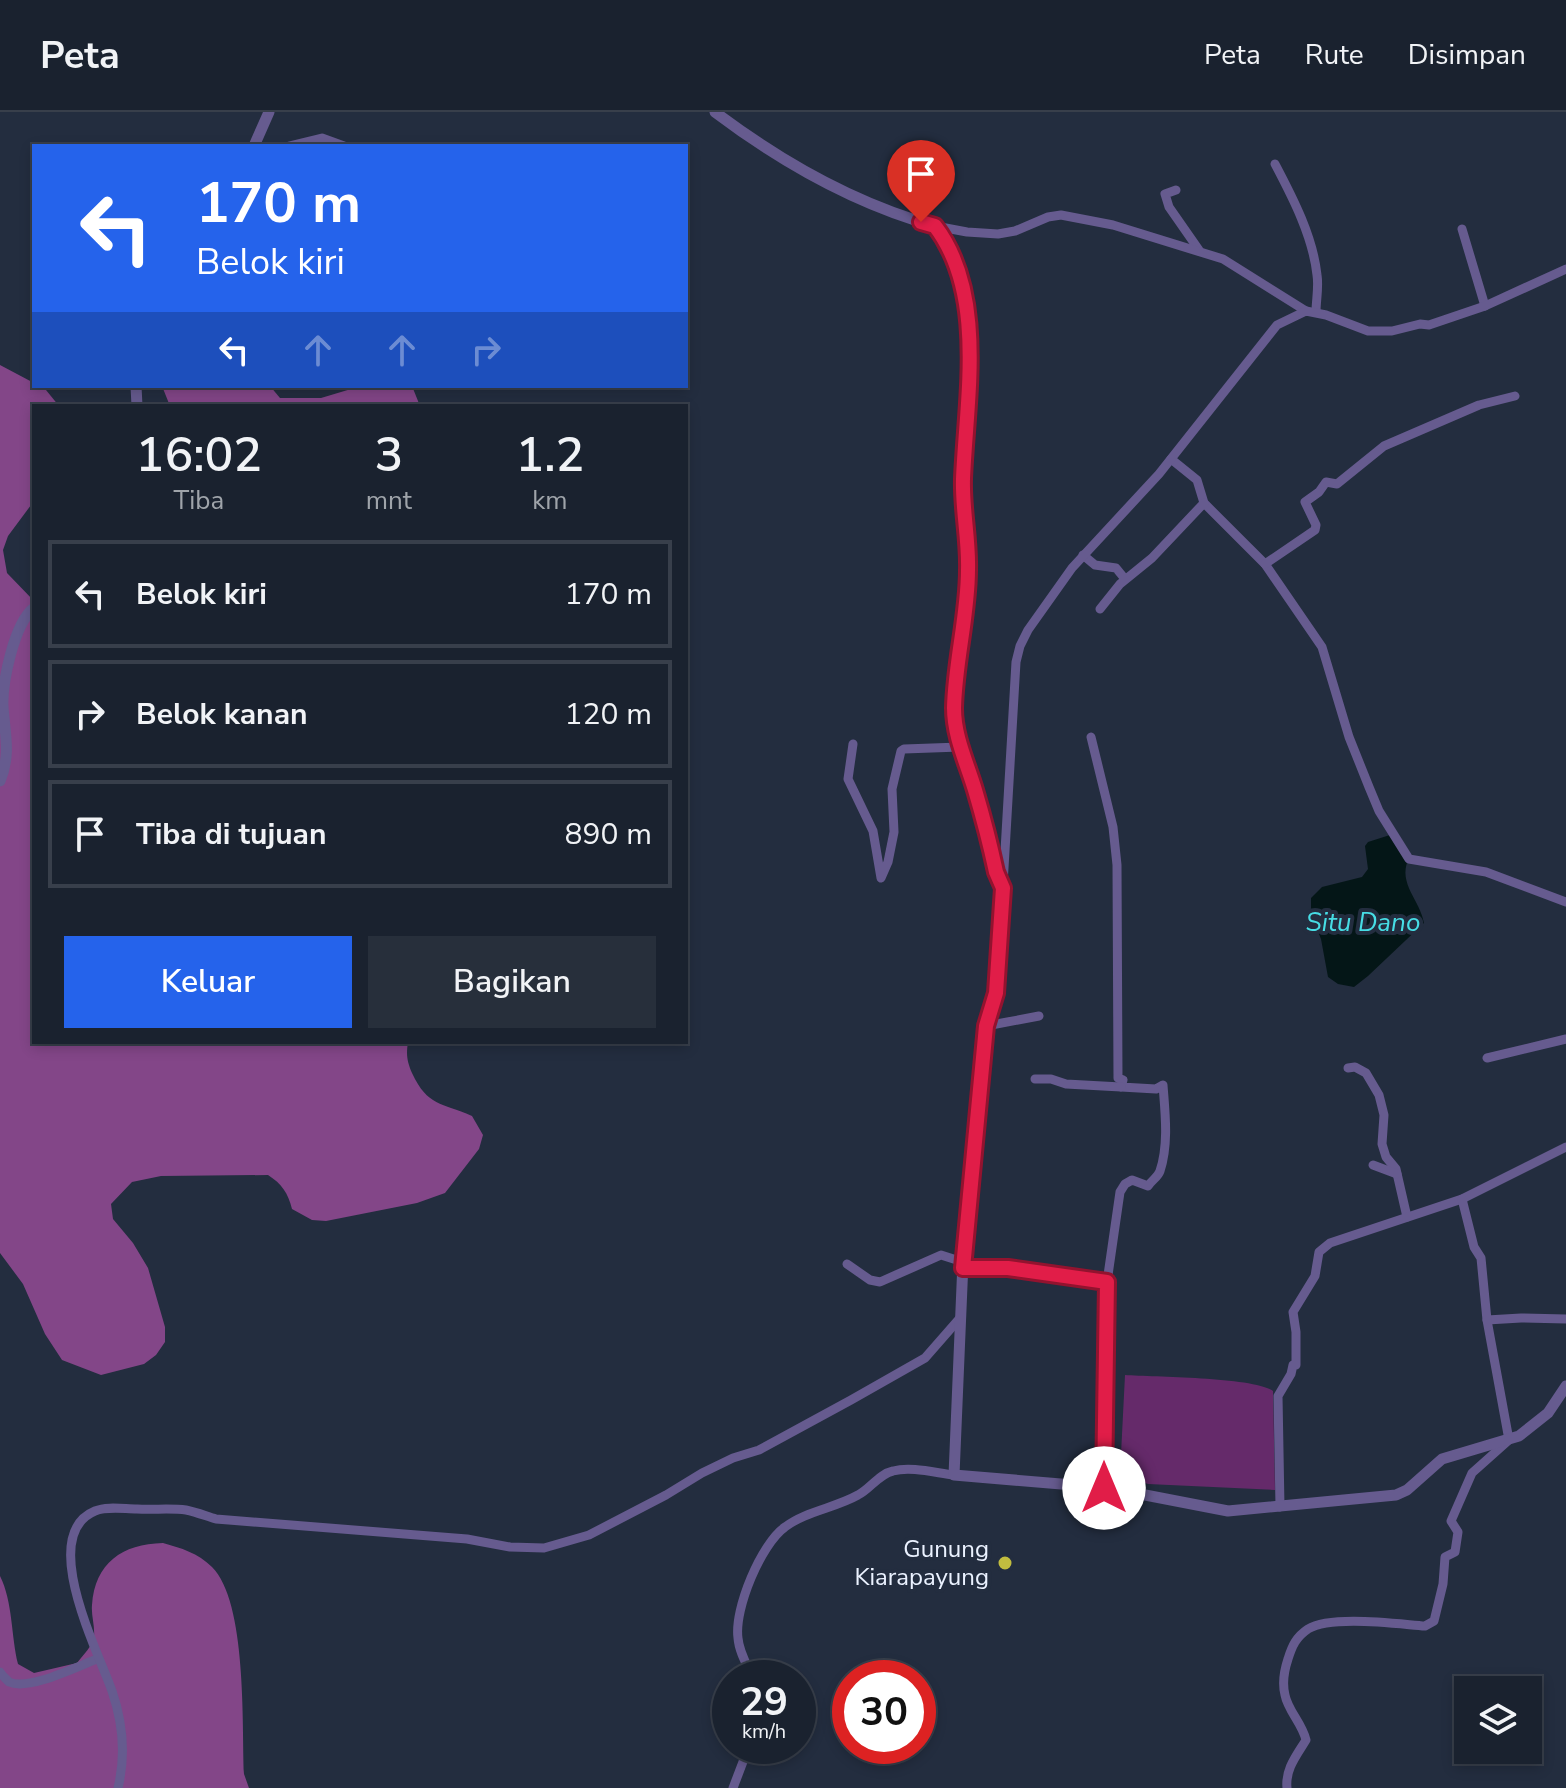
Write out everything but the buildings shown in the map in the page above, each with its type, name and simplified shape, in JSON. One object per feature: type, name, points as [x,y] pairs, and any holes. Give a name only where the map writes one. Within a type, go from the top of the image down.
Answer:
[{"type":"street","points":[[255,144],[269,112]]},
{"type":"street","points":[[715,112],[789,163],[874,204],[935,226],[998,234],[1061,215],[1113,225],[1223,259],[1311,312],[1356,328],[1386,332],[1420,324],[1429,325],[1485,306],[1566,269]]},
{"type":"street","points":[[297,144],[322,138],[338,144]]},
{"type":"street","points":[[1275,164],[1302,221],[1313,257],[1318,280],[1311,312]]},
{"type":"street","points":[[1176,190],[1165,194],[1169,207],[1199,250]]},
{"type":"street","points":[[935,226],[949,250],[959,277],[969,343],[970,405],[963,478],[968,569],[966,613],[954,708],[960,747],[1003,888]]},
{"type":"street","points":[[1462,229],[1485,306]]},
{"type":"street","points":[[954,1475],[963,1265],[986,1026],[996,993],[1017,654],[1045,604],[1083,555],[1171,459],[1277,325],[1311,312]]},
{"type":"street","points":[[1265,564],[1315,530],[1316,525],[1305,502],[1319,492],[1326,482],[1337,484],[1388,443],[1487,402],[1515,396]]},
{"type":"street","points":[[1171,459],[1197,480],[1204,503],[1265,564],[1322,647],[1349,737],[1369,787],[1379,811],[1409,859],[1486,872],[1566,902]]},
{"type":"street","points":[[1100,609],[1125,579],[1152,558],[1204,503]]},
{"type":"street","points":[[1083,555],[1095,565],[1116,568],[1125,579]]},
{"type":"street","points":[[0,781],[8,746],[3,708],[4,683],[21,625],[32,611]]},
{"type":"street","points":[[1091,737],[1113,827],[1117,865],[1118,1078],[1123,1080],[1121,1087]]},
{"type":"street","points":[[853,744],[848,781],[873,831],[880,878],[888,862],[895,829],[892,789],[901,751],[960,747]]},
{"type":"street","points":[[986,1026],[1039,1016]]},
{"type":"street","points":[[1487,1058],[1566,1039]]},
{"type":"street","points":[[1348,1068],[1355,1067],[1366,1073],[1379,1095],[1384,1115],[1382,1144],[1397,1174],[1407,1217]]},
{"type":"street","points":[[1035,1079],[1051,1079],[1066,1084],[1156,1089],[1163,1085],[1165,1135],[1159,1175],[1148,1186],[1132,1180],[1121,1188],[1107,1282],[1104,1488]]},
{"type":"street","points":[[1280,1507],[1278,1396],[1293,1365],[1296,1365],[1293,1312],[1315,1276],[1319,1252],[1330,1243],[1462,1199],[1566,1147]]},
{"type":"street","points":[[1373,1165],[1397,1174]]},
{"type":"street","points":[[1462,1199],[1469,1234],[1481,1258],[1487,1320],[1509,1440]]},
{"type":"street","points":[[847,1264],[859,1274],[880,1282],[941,1255],[963,1265],[1107,1282]]},
{"type":"street","points":[[118,1788],[124,1751],[122,1733],[112,1692],[80,1609],[68,1553],[84,1518],[94,1511],[186,1510],[216,1519],[544,1548],[589,1535],[702,1473],[759,1450],[920,1362],[937,1348],[961,1317]]},
{"type":"street","points":[[1487,1320],[1566,1319]]},
{"type":"street","points":[[745,1660],[740,1648],[738,1625],[748,1590],[772,1539],[787,1525],[824,1507],[856,1497],[889,1472],[912,1470],[1104,1488],[1228,1511],[1400,1494],[1442,1459],[1519,1436],[1544,1417],[1566,1386]]},
{"type":"street","points":[[1287,1788],[1287,1775],[1306,1740],[1285,1695],[1284,1670],[1293,1644],[1309,1628],[1317,1626],[1362,1621],[1425,1626],[1434,1621],[1443,1584],[1445,1557],[1455,1552],[1458,1532],[1451,1521],[1472,1473],[1509,1440]]},
{"type":"street","points":[[0,1672],[8,1681],[23,1683],[37,1681],[97,1659]]},
{"type":"street","points":[[733,1788],[742,1764]]},
{"type":"shaded area","points":[[0,365],[32,382],[32,388],[46,390],[57,404],[32,404],[32,504],[8,536],[3,550],[7,573],[32,599],[32,1044],[408,1044],[409,1065],[424,1092],[436,1102],[472,1116],[483,1135],[479,1149],[445,1193],[417,1203],[326,1221],[312,1220],[292,1209],[284,1189],[268,1175],[161,1176],[132,1182],[111,1204],[113,1219],[148,1268],[165,1327],[165,1342],[156,1355],[144,1364],[101,1375],[62,1360],[45,1334],[23,1284],[0,1253]]},
{"type":"shaded area","points":[[163,388],[272,388],[280,398],[321,398],[354,388],[413,388],[419,404],[169,404]]},
{"type":"shaded area","points":[[1125,1375],[1225,1380],[1262,1386],[1273,1391],[1275,1490],[1148,1484],[1120,1474]]},
{"type":"shaded area","points":[[163,1543],[183,1549],[207,1562],[223,1584],[237,1635],[244,1774],[249,1788],[0,1788],[0,1576],[7,1597],[18,1664],[34,1673],[77,1663],[90,1647],[94,1636],[94,1590],[105,1567],[123,1552],[135,1547]]},
{"type":"water","name":"Situ Dano","points":[[1390,835],[1408,860],[1406,877],[1424,923],[1354,987],[1338,984],[1328,977],[1321,939],[1311,915],[1311,898],[1322,887],[1362,877],[1368,869],[1365,846],[1368,842]]},
{"type":"place","name":"Gunung Kiarapayung","points":[[1005,1563]]},
{"type":"route","points":[[921,222],[935,226],[942,235],[959,277],[967,319],[970,405],[963,491],[968,569],[966,613],[954,708],[960,747],[1003,888],[996,993],[986,1026],[963,1268],[1008,1268],[1107,1282],[1104,1488]]}]
